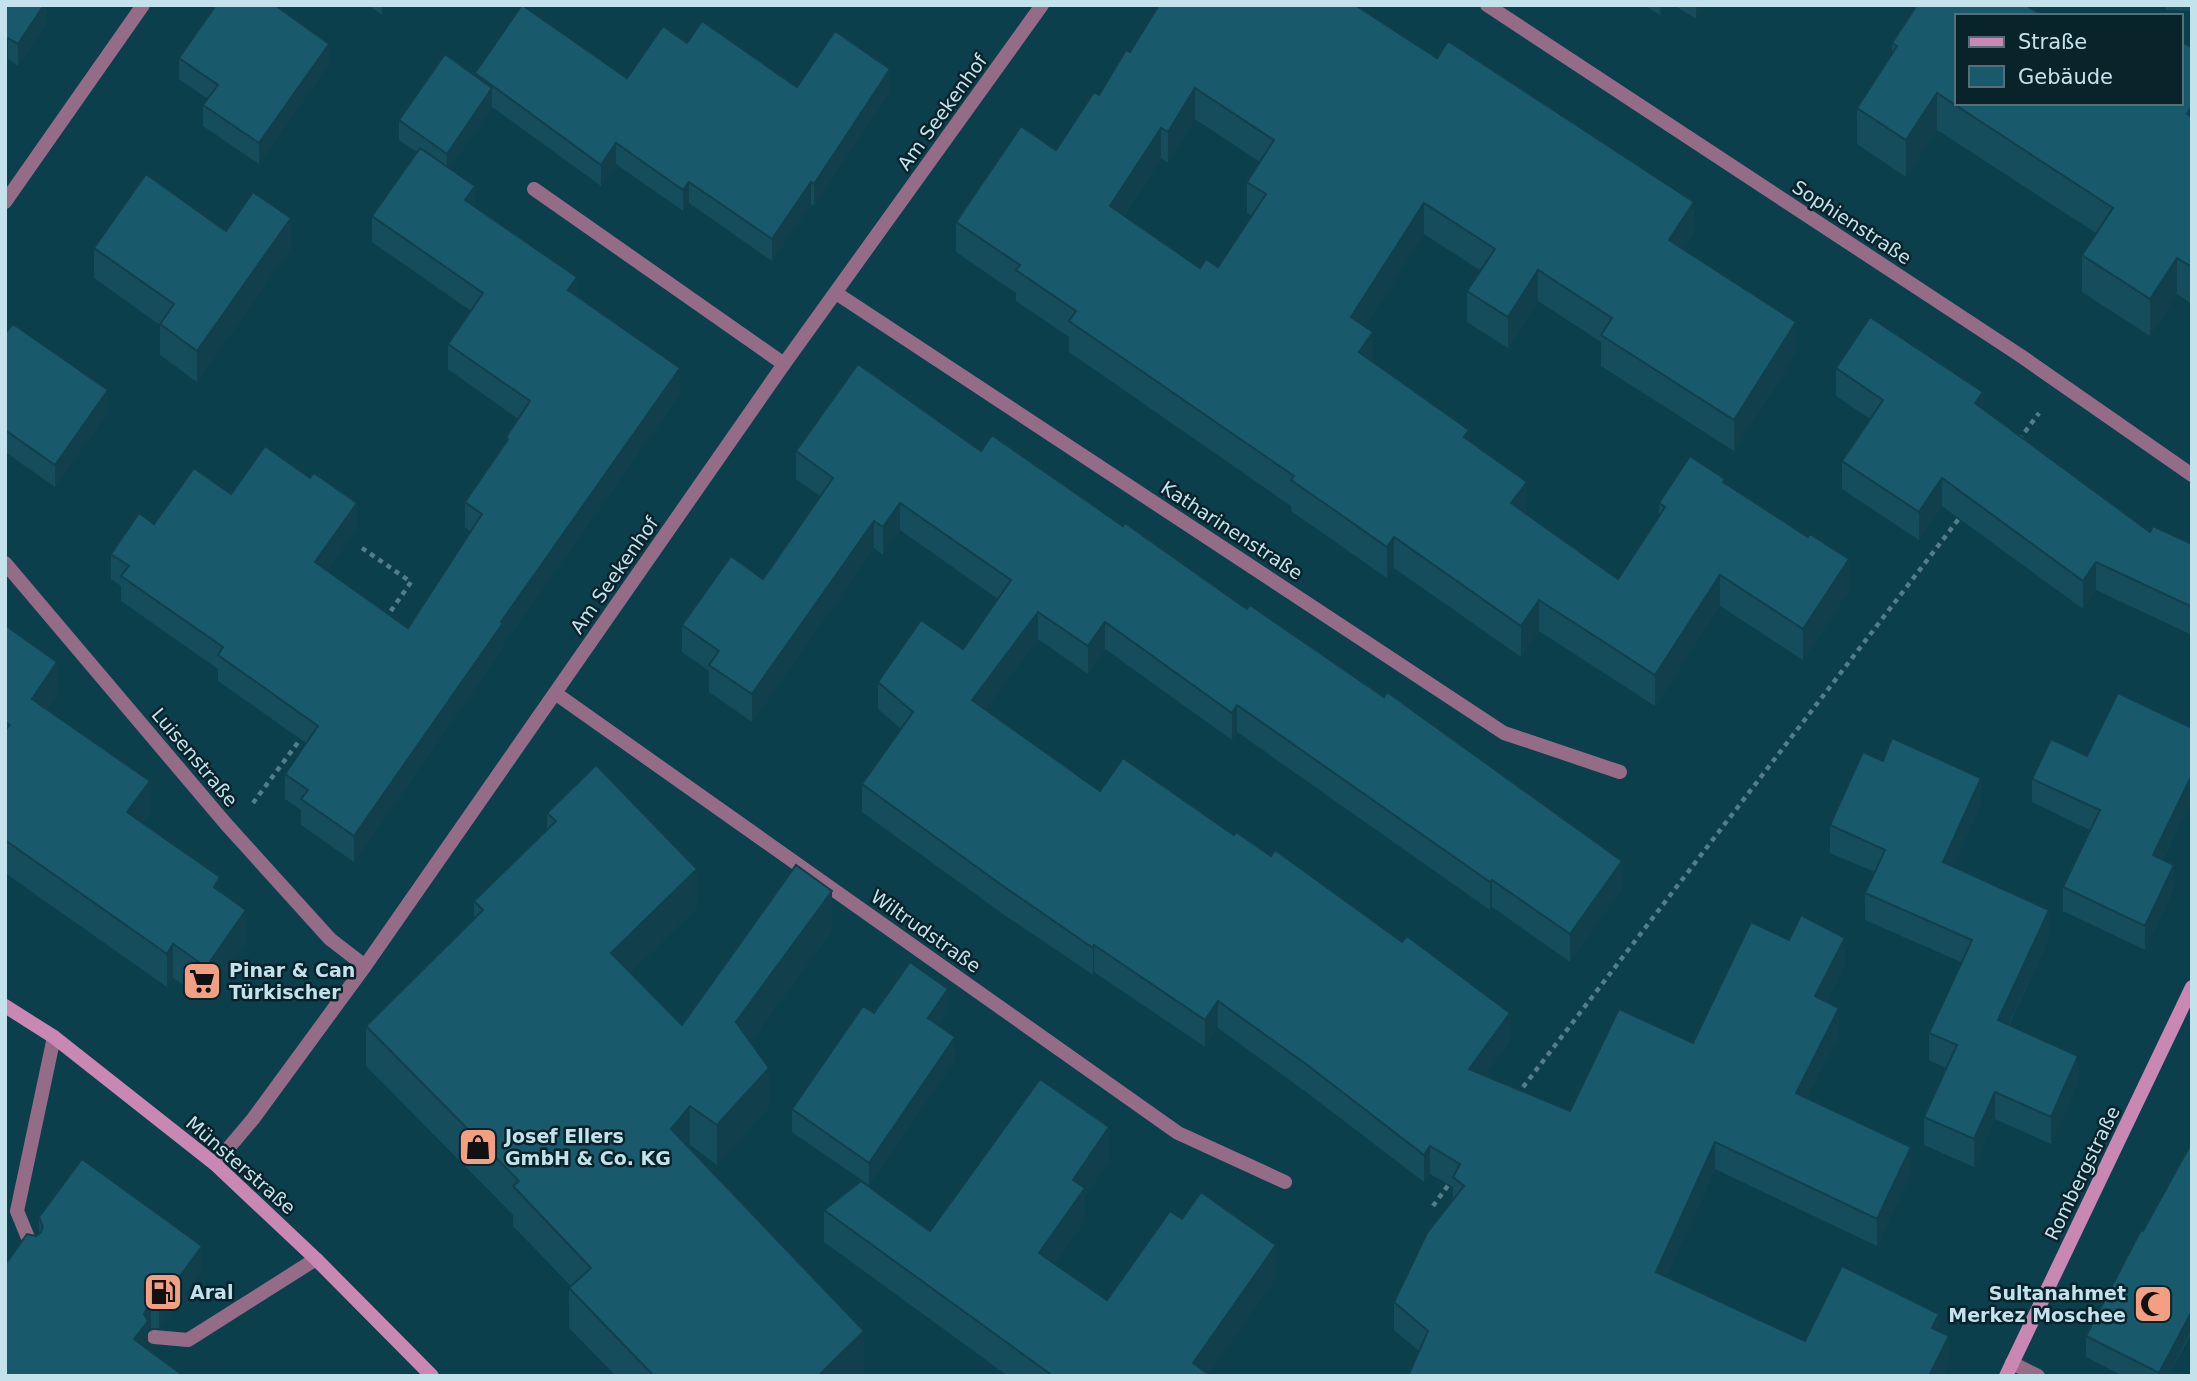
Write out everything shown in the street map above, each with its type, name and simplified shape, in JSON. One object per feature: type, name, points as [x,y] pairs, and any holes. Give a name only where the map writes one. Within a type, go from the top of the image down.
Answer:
[{"type":"main road","name":"Rombergstraße","points":[[2009,1370],[2192,987]]},
{"type":"main road","name":"Münsterstraße","points":[[5,1006],[54,1037],[215,1164],[316,1259],[432,1376]]},
{"type":"street","points":[[5,202],[143,5]]},
{"type":"street","name":"Am Seekenhof","points":[[215,1164],[253,1119],[365,966],[784,364],[1042,5]]},
{"type":"street","name":"Sophienstraße","points":[[1487,5],[2061,385],[2192,475]]},
{"type":"street","points":[[534,189],[784,364]]},
{"type":"street","name":"Katharinenstraße","points":[[836,293],[1504,733],[1620,772]]},
{"type":"street","name":"Luisenstraße","points":[[5,562],[226,824],[330,939],[365,966]]},
{"type":"street","name":"Wiltrudstraße","points":[[555,693],[1178,1133],[1284,1182]]},
{"type":"street","points":[[33,1250],[16,1211],[54,1037]]},
{"type":"street","points":[[154,1337],[188,1340],[316,1259]]},
{"type":"street","points":[[2009,1370],[2038,1376]]},
{"type":"path","points":[[2011,451],[2061,385]]},
{"type":"path","points":[[1516,1097],[1968,506]]},
{"type":"path","points":[[362,548],[411,582],[379,628]]},
{"type":"path","points":[[226,824],[257,799],[306,730]]},
{"type":"path","points":[[1433,1206],[1458,1173]]},
{"type":"building","points":[[5,5],[44,5],[18,44],[8,38],[5,42]]},
{"type":"building","points":[[216,5],[275,5],[329,44],[259,143],[203,105],[218,85],[179,58]]},
{"type":"building","points":[[522,5],[627,78],[663,26],[687,43],[702,21],[797,87],[835,31],[890,69],[814,184],[811,182],[772,239],[689,182],[683,190],[616,143],[601,165],[475,73]]},
{"type":"building","points":[[1159,5],[1355,5],[1437,58],[1448,41],[1694,202],[1669,240],[1796,322],[1734,420],[1601,335],[1612,318],[1538,270],[1508,317],[1467,291],[1495,249],[1424,203],[1351,317],[1373,332],[1359,352],[1469,430],[1464,437],[1527,482],[1511,503],[1618,579],[1665,507],[1659,503],[1690,456],[1725,479],[1723,482],[1808,537],[1810,534],[1849,559],[1803,629],[1720,575],[1655,675],[1539,600],[1521,626],[1394,537],[1387,547],[1291,480],[1294,476],[1069,321],[1076,311],[1016,270],[1020,265],[956,222],[1021,126],[1056,150],[1094,92],[1099,95],[1126,50],[1130,52]],"holes":[[[1195,88],[1274,140],[1247,182],[1266,194],[1218,267],[1206,259],[1200,268],[1110,206],[1161,128],[1168,132]]]},
{"type":"building","points":[[1917,5],[2030,5],[2029,7],[2041,14],[1955,14],[1955,105],[1937,93],[1906,140],[1857,108],[1897,46],[1892,43]]},
{"type":"building","points":[[2183,42],[2192,48],[2192,106],[2187,114],[2192,117],[2192,267],[2177,258],[2150,299],[2082,255],[2113,208],[1955,105],[2183,105]]},
{"type":"building","points":[[445,54],[492,88],[447,154],[399,120]]},
{"type":"building","points":[[420,148],[475,186],[465,200],[577,277],[568,290],[680,368],[354,836],[301,799],[308,790],[285,774],[318,726],[218,655],[223,647],[121,576],[129,566],[111,554],[139,513],[154,524],[194,468],[231,494],[265,446],[310,478],[314,473],[357,503],[315,562],[408,628],[482,514],[465,502],[530,401],[448,344],[483,293],[372,216]]},
{"type":"building","points":[[146,174],[226,231],[253,192],[291,218],[197,351],[160,324],[174,304],[94,248]]},
{"type":"building","points":[[1870,317],[1983,392],[1975,403],[2150,532],[2153,526],[2192,544],[2192,607],[2096,562],[2083,581],[1942,478],[1919,512],[1842,461],[1883,400],[1836,368]]},
{"type":"building","points":[[13,324],[108,390],[55,465],[5,430],[5,334]]},
{"type":"building","points":[[858,364],[981,451],[992,435],[1123,526],[1125,523],[1247,609],[1250,605],[1384,697],[1387,692],[1622,861],[1570,934],[1492,880],[1490,882],[1237,705],[1232,713],[1105,622],[1088,646],[1038,612],[972,700],[1100,791],[1123,758],[1234,835],[1236,832],[1271,856],[1275,850],[1402,942],[1407,936],[1510,1013],[1469,1069],[1570,1111],[1619,1009],[1693,1043],[1751,922],[1789,940],[1801,915],[1845,938],[1815,996],[1839,1008],[1796,1093],[1911,1147],[1877,1219],[1715,1142],[1656,1272],[1805,1341],[1842,1266],[1939,1314],[1932,1328],[1949,1336],[1929,1376],[1408,1376],[1428,1331],[1394,1302],[1427,1233],[1464,1186],[1453,1177],[1460,1164],[1430,1146],[1424,1155],[1306,1064],[1218,1001],[1205,1020],[1094,945],[1093,948],[862,784],[913,712],[878,682],[921,620],[963,649],[1011,580],[900,503],[883,527],[874,521],[752,694],[709,665],[719,651],[682,625],[731,556],[763,579],[833,478],[796,451]]},
{"type":"building","points":[[5,625],[57,662],[32,699],[150,781],[127,812],[220,877],[214,887],[246,910],[206,967],[173,944],[167,954],[5,840],[5,730],[10,725],[5,722]]},
{"type":"building","points":[[2118,693],[2192,728],[2192,775],[2153,855],[2174,865],[2145,926],[2063,887],[2100,810],[2032,779],[2051,739],[2087,756]]},
{"type":"building","points":[[1892,738],[1981,778],[1943,862],[2049,910],[1998,1020],[2078,1056],[2051,1117],[1995,1092],[1974,1139],[1924,1117],[1957,1045],[1929,1033],[1972,940],[1865,893],[1885,850],[1830,825],[1863,752],[1883,761]]},
{"type":"building","points":[[596,765],[697,869],[611,953],[682,1025],[796,865],[832,891],[736,1022],[769,1068],[717,1125],[690,1106],[671,1129],[864,1331],[818,1376],[654,1376],[569,1288],[591,1268],[513,1186],[519,1181],[366,1026],[483,910],[474,901],[556,821],[547,813]]},
{"type":"building","points":[[910,962],[948,989],[928,1018],[955,1037],[869,1163],[792,1109],[863,1006],[874,1013]]},
{"type":"building","points":[[1040,1079],[1109,1127],[1073,1180],[1085,1188],[1039,1253],[1107,1300],[1170,1211],[1182,1219],[1201,1192],[1276,1245],[1193,1363],[1211,1376],[1053,1376],[824,1210],[861,1181],[930,1231]]},
{"type":"building","points":[[2192,1142],[2192,1311],[2159,1373],[2086,1336],[2141,1230],[2143,1231]]},
{"type":"building","points":[[82,1159],[202,1246],[159,1305],[147,1308],[144,1314],[148,1321],[134,1339],[184,1376],[5,1376],[5,1265],[27,1234],[36,1236],[41,1232],[43,1227],[39,1217]]},
{"type":"place","name":"Pinar & Can Türkischer","points":[[202,981]]},
{"type":"place","name":"Josef Ellers GmbH & Co. KG","points":[[478,1147]]},
{"type":"place","name":"Aral","points":[[163,1292]]},
{"type":"place","name":"Sultanahmet Merkez Moschee","points":[[2153,1304]]}]
